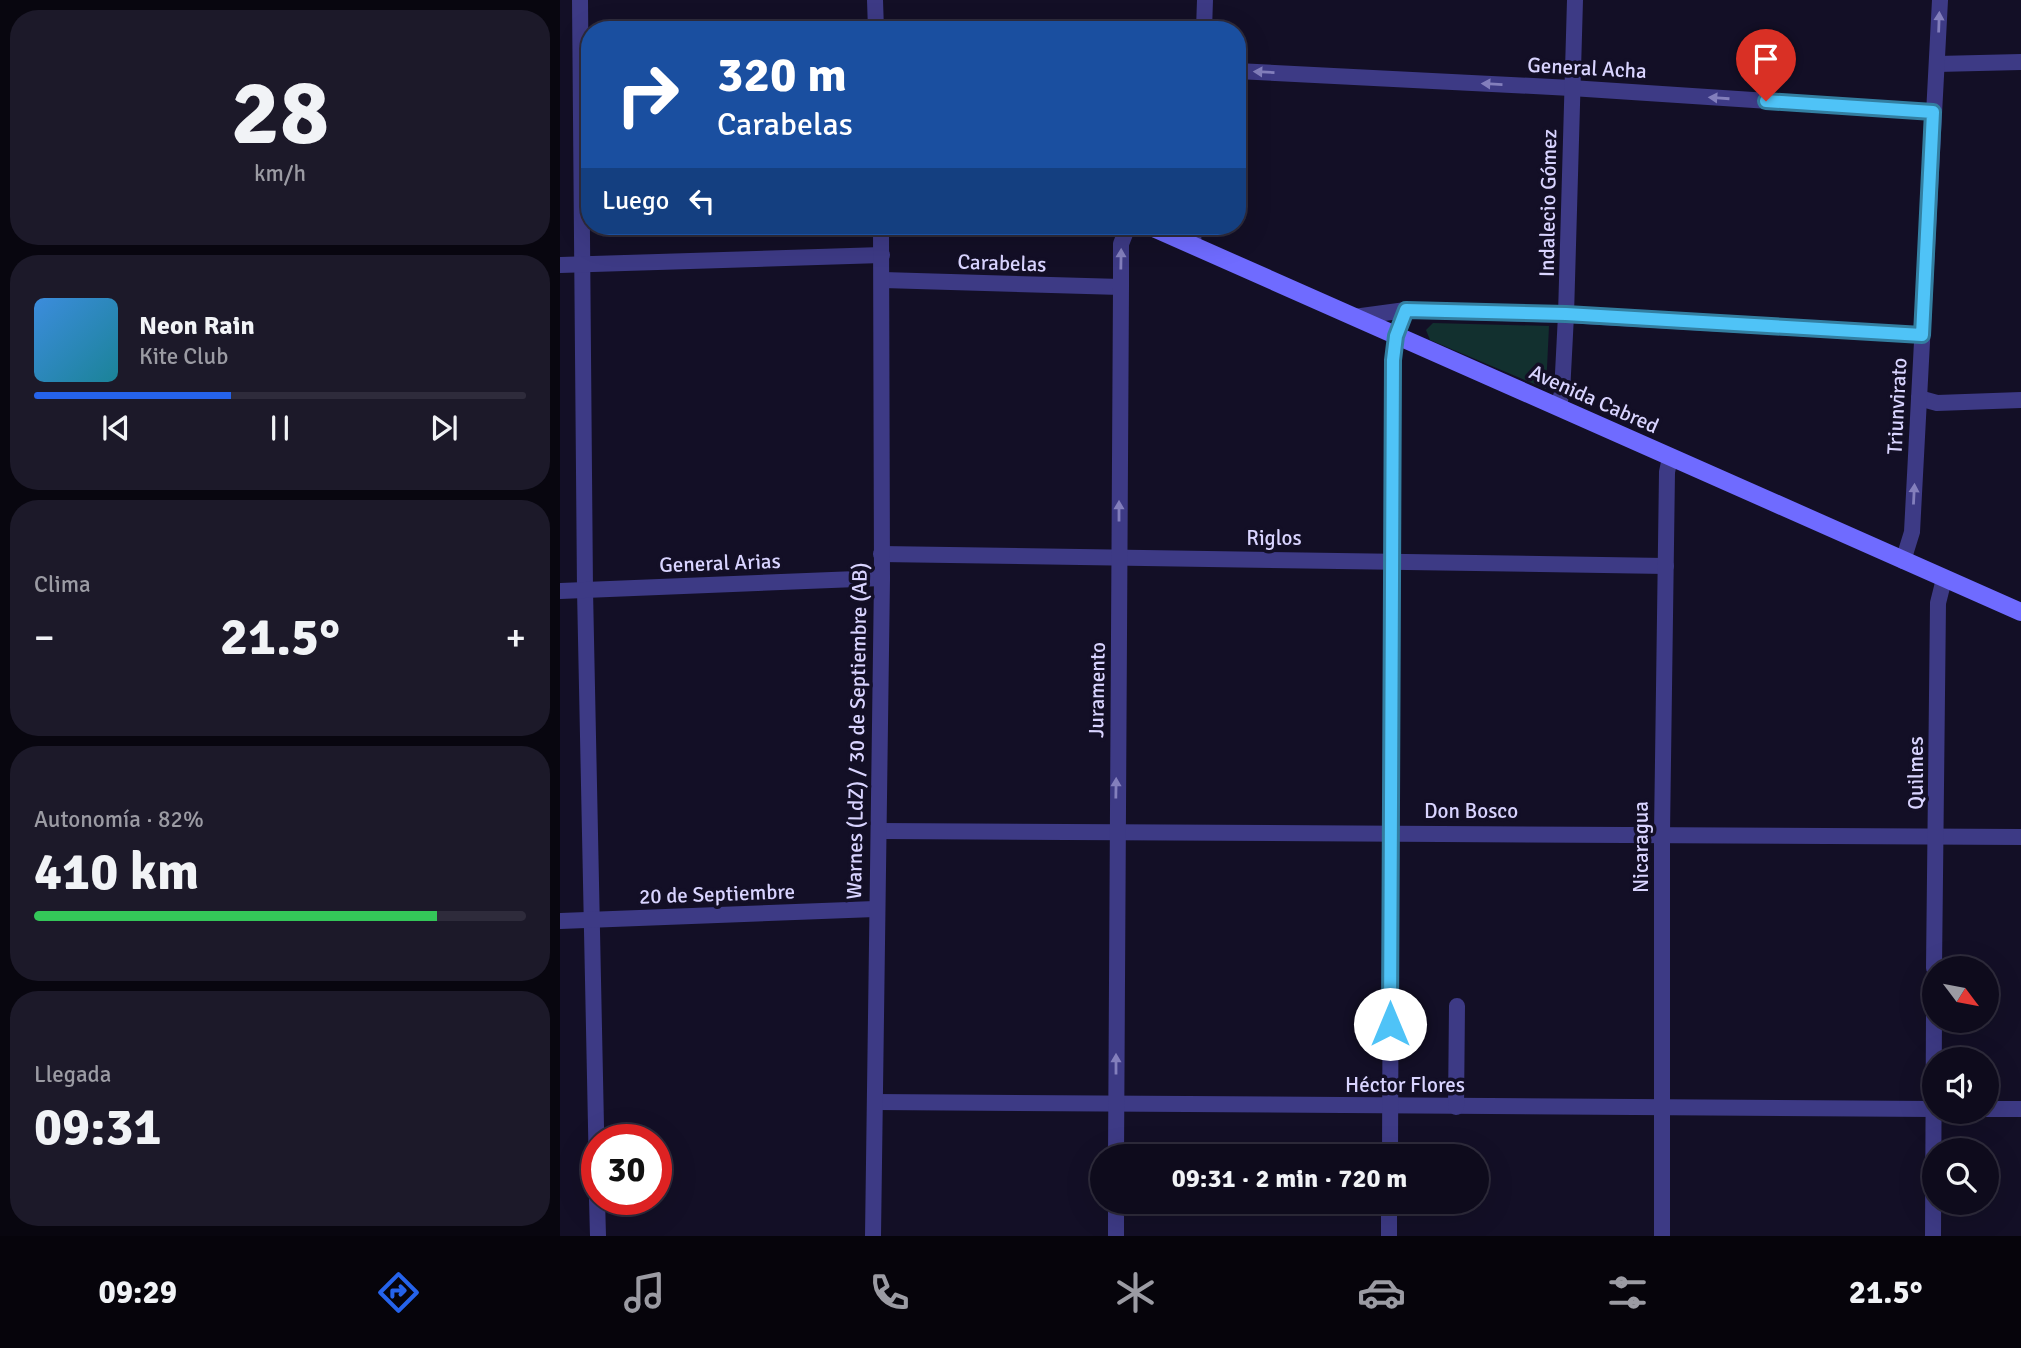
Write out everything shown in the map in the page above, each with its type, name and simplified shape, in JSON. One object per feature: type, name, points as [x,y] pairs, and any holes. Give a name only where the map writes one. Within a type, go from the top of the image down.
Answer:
[{"type":"street","points":[[580,0],[581,132]]},
{"type":"street","points":[[874,0],[875,21]]},
{"type":"street","points":[[1204,21],[1205,0]]},
{"type":"street","name":"Indalecio Gómez","points":[[1558,407],[1563,393],[1575,0]]},
{"type":"street","name":"Triunvirato","points":[[1903,561],[1912,532],[1940,0]]},
{"type":"street","points":[[1937,64],[2021,62]]},
{"type":"street","name":"General Acha","points":[[1246,71],[1572,88],[1933,112]]},
{"type":"street","points":[[582,235],[596,1124]]},
{"type":"street","name":"Warnes (LdZ) / 30 de Septiembre (AB)","points":[[873,1236],[875,909],[879,831],[882,578],[881,235]]},
{"type":"street","name":"Juramento","points":[[1116,1144],[1121,244],[1124,235]]},
{"type":"street","name":"Avenida Cabred","points":[[1171,235],[2021,612]]},
{"type":"street","points":[[1193,244],[1194,235]]},
{"type":"street","points":[[560,265],[882,255]]},
{"type":"street","name":"Carabelas","points":[[883,281],[1121,287]]},
{"type":"street","points":[[1390,1144],[1393,360],[1396,336],[1406,310]]},
{"type":"street","points":[[1354,317],[1406,310],[1566,314],[1922,335]]},
{"type":"street","points":[[1919,398],[1937,402],[2021,400]]},
{"type":"street","name":"Nicaragua","points":[[1662,1236],[1662,833],[1667,472],[1670,458]]},
{"type":"street","name":"Riglos","points":[[881,554],[1666,566]]},
{"type":"street","name":"General Arias","points":[[560,591],[882,578]]},
{"type":"street","name":"Quilmes","points":[[1934,956],[1938,603],[1944,579]]},
{"type":"street","name":"Don Bosco","points":[[879,831],[1390,831],[2021,837]]},
{"type":"street","name":"20 de Septiembre","points":[[560,920],[875,909]]},
{"type":"street","points":[[1456,1107],[1457,1006]]},
{"type":"street","name":"Héctor Flores","points":[[875,1102],[1922,1109]]},
{"type":"street","points":[[1999,1109],[2021,1109]]},
{"type":"street","points":[[1933,1124],[1933,1236]]},
{"type":"street","points":[[1116,1214],[1116,1236]]},
{"type":"street","points":[[1389,1214],[1389,1236]]},
{"type":"street","points":[[597,1215],[598,1236]]},
{"type":"green space","points":[[1433,323],[1549,326],[1546,389],[1430,340],[1426,330]]},
{"type":"route","points":[[1390,1024],[1393,360],[1396,336],[1406,310],[1566,314],[1922,335],[1933,112],[1766,101]]}]
